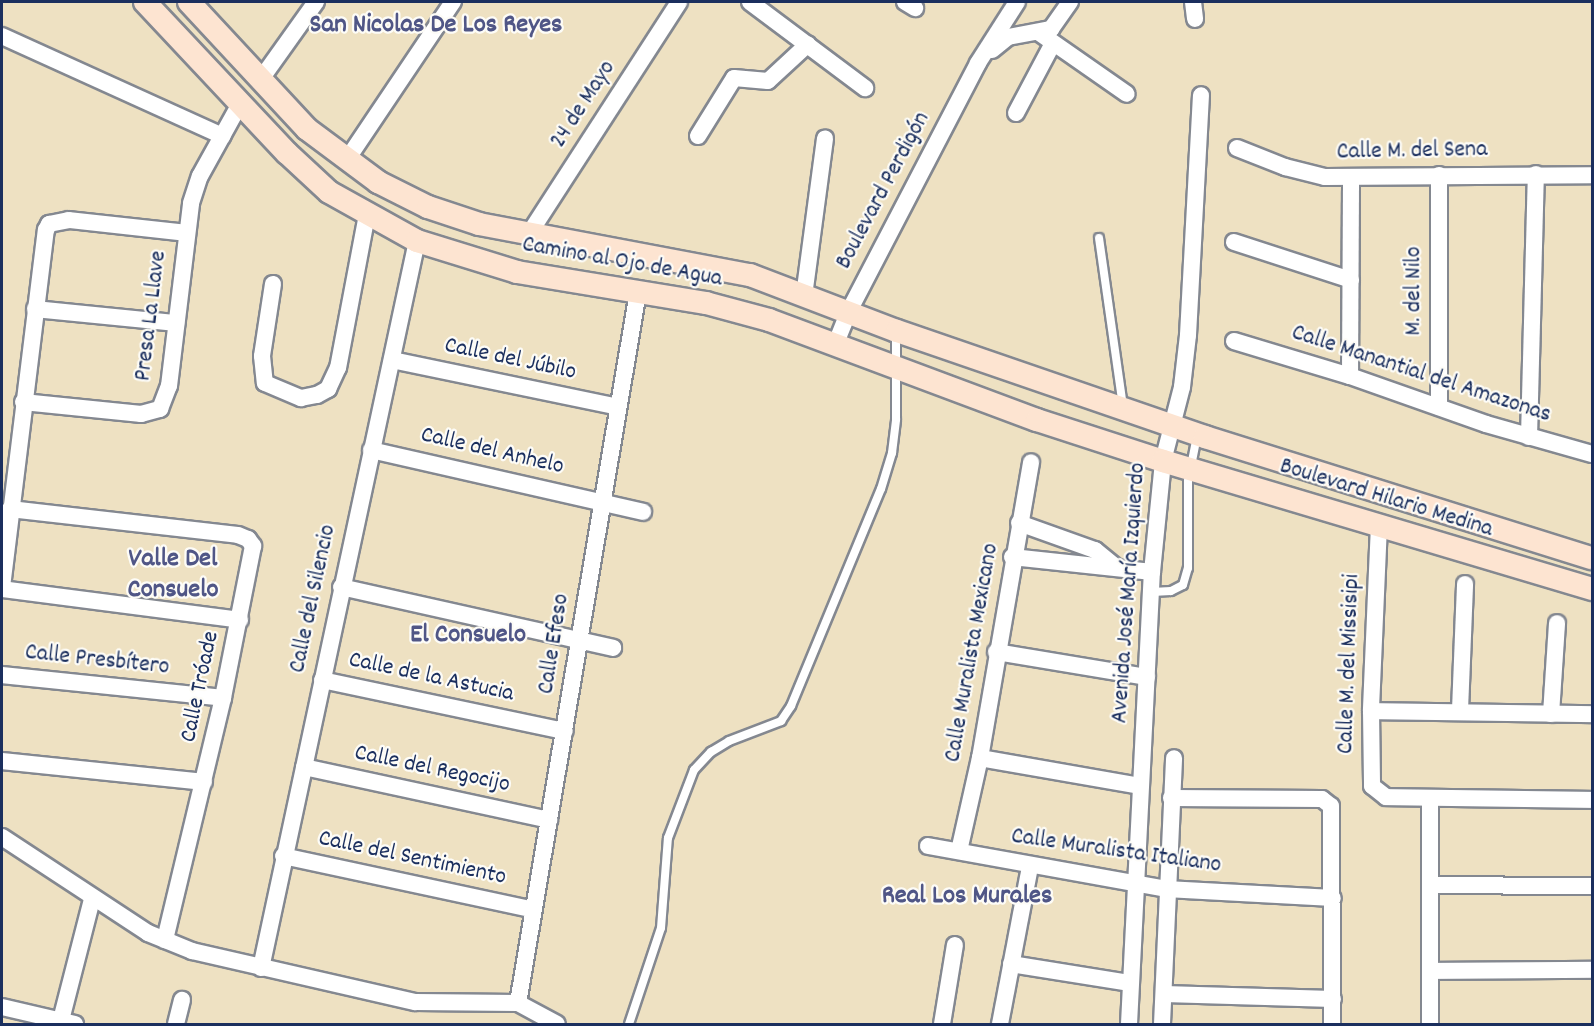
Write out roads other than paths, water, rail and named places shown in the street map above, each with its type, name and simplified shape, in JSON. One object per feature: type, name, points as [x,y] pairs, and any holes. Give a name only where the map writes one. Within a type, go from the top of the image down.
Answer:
[{"type":"street","name":"Camino al Ojo de Agua","points":[[145,2],[287,153],[329,192],[417,241],[517,272],[706,303],[836,343],[1037,420],[1163,461]]},
{"type":"street","name":"Camino al Ojo de Agua","points":[[189,2],[307,129],[346,162],[428,207],[479,224],[707,264],[1173,426]]},
{"type":"street","points":[[261,79],[316,2]]},
{"type":"street","points":[[346,162],[453,2]]},
{"type":"street","name":"24 de Mayo","points":[[529,234],[679,2]]},
{"type":"street","points":[[750,2],[865,88]]},
{"type":"street","name":"Boulevard Perdigón","points":[[836,343],[848,313],[978,63],[1017,2]]},
{"type":"street","name":"Boulevard Perdigón","points":[[978,63],[1008,37],[1038,32],[1059,22],[1070,2]]},
{"type":"street","points":[[1193,2],[1195,19]]},
{"type":"street","points":[[1038,32],[1127,94]]},
{"type":"street","points":[[2,36],[222,136]]},
{"type":"street","points":[[1016,113],[1053,43]]},
{"type":"street","points":[[698,136],[734,78],[768,81],[808,44]]},
{"type":"street","name":"Avenida José María Izquierdo","points":[[1129,1024],[1134,882],[1152,572],[1163,461],[1173,426],[1188,335],[1201,95]]},
{"type":"street","name":"Presa La Llave","points":[[23,402],[141,414],[160,409],[169,386],[186,233],[200,176],[241,102]]},
{"type":"street","points":[[804,296],[825,138]]},
{"type":"street","name":"Calle M. del Sena","points":[[1237,148],[1305,173],[1351,178],[1439,175],[1593,175]]},
{"type":"street","points":[[1529,437],[1536,174]]},
{"type":"street","name":"M. del Nilo","points":[[1439,175],[1439,407]]},
{"type":"street","points":[[1350,376],[1351,178]]},
{"type":"street","points":[[273,284],[262,356],[266,383],[301,398],[317,395],[328,389],[338,368],[367,215]]},
{"type":"street","points":[[186,233],[69,220],[49,224],[43,238],[2,588],[240,620]]},
{"type":"street","name":"Calle del Silencio","points":[[261,968],[283,856],[417,241]]},
{"type":"street","points":[[1234,242],[1351,280]]},
{"type":"street","name":"Calle Efeso","points":[[518,1003],[531,909],[565,731],[638,292]]},
{"type":"street","points":[[34,309],[176,323]]},
{"type":"street","name":"Calle Manantial del Amazonas","points":[[1234,341],[1350,376],[1529,437],[1593,454]]},
{"type":"street","name":"Calle del Júbilo","points":[[392,360],[618,407]]},
{"type":"street","name":"Boulevard Hilario Medina","points":[[1173,426],[1593,558]]},
{"type":"street","name":"Calle del Anhelo","points":[[371,450],[643,512]]},
{"type":"street","name":"Boulevard Hilario Medina","points":[[1163,461],[1593,589]]},
{"type":"street","name":"Calle Muralista Mexicano","points":[[960,851],[980,758],[1012,557],[1031,462]]},
{"type":"street","name":"Calle Tróade","points":[[10,509],[248,538],[253,557],[240,620],[204,782],[165,940]]},
{"type":"street","points":[[1019,523],[1095,550],[1115,566]]},
{"type":"street","name":"Calle M. del Missisipi","points":[[1380,525],[1370,777],[1378,793],[1386,797],[1430,798]]},
{"type":"street","points":[[1012,557],[1090,568],[1115,566],[1152,572]]},
{"type":"street","points":[[1460,710],[1465,584]]},
{"type":"street","points":[[341,587],[613,648]]},
{"type":"street","points":[[1551,714],[1557,623]]},
{"type":"street","points":[[996,652],[1147,677]]},
{"type":"street","name":"Calle Presbítero","points":[[2,675],[223,698]]},
{"type":"street","name":"Calle de la Astucia","points":[[322,680],[565,731]]},
{"type":"street","points":[[1371,711],[1460,710],[1593,714]]},
{"type":"street","points":[[980,758],[1140,786]]},
{"type":"street","points":[[1162,1024],[1166,889],[1174,758]]},
{"type":"street","points":[[2,761],[204,782]]},
{"type":"street","name":"Calle del Regocijo","points":[[304,767],[549,820]]},
{"type":"street","points":[[1171,798],[1322,800],[1331,806],[1332,1024]]},
{"type":"street","points":[[1430,1024],[1430,798],[1593,800]]},
{"type":"street","points":[[2,837],[92,899],[165,940],[261,968],[415,1002],[518,1003],[557,1024]]},
{"type":"street","name":"Calle Muralista Italiano","points":[[928,846],[1030,867],[1134,882],[1166,889],[1333,898]]},
{"type":"street","name":"Calle del Sentimiento","points":[[283,856],[531,909]]},
{"type":"street","points":[[1000,1024],[1030,867]]},
{"type":"street","points":[[1431,885],[1593,886]]},
{"type":"street","points":[[2,1007],[65,1023],[92,899]]},
{"type":"street","points":[[942,1024],[955,945]]},
{"type":"street","points":[[1011,964],[1130,983]]},
{"type":"street","points":[[1430,971],[1593,970]]},
{"type":"street","points":[[1164,994],[1333,999]]},
{"type":"street","points":[[176,1024],[182,999]]},
{"type":"lane","points":[[1099,238],[1124,409]]},
{"type":"lane","points":[[629,1024],[661,928],[664,864],[676,813],[694,771],[711,752],[780,721],[791,706],[872,510],[892,453],[896,418],[897,331]]},
{"type":"lane","points":[[1152,592],[1171,591],[1183,585],[1188,568],[1190,468],[1197,434]]},
{"type":"district","name":"San Nicolas De Los Reyes","points":[[436,26]]},
{"type":"district","name":"Valle Del Consuelo","points":[[173,574]]},
{"type":"district","name":"El Consuelo","points":[[468,636]]},
{"type":"district","name":"Real Los Murales","points":[[967,897]]}]
